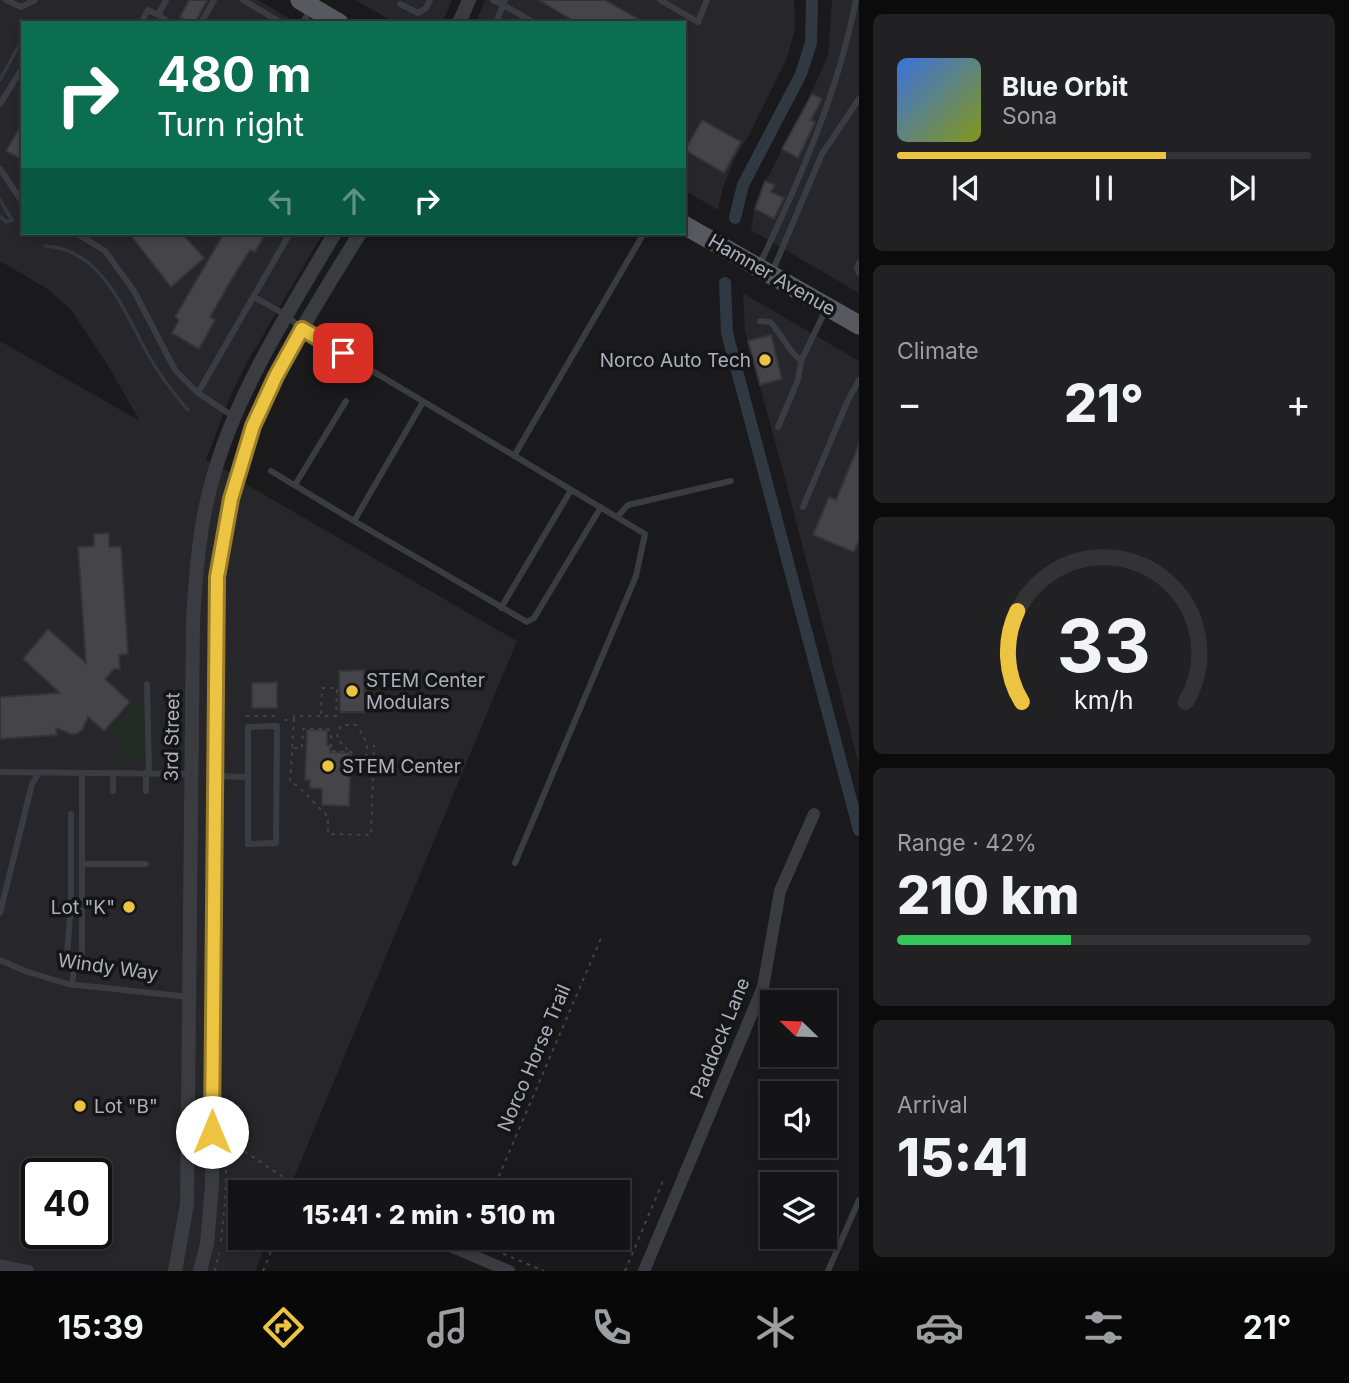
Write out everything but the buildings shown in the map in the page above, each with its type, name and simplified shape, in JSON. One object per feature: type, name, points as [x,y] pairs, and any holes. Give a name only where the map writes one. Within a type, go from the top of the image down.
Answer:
[{"type":"main road","points":[[305,10],[334,21]]},
{"type":"main road","name":"Hamner Avenue","points":[[686,226],[859,325]]},
{"type":"street","points":[[459,21],[469,0]]},
{"type":"street","name":"3rd Street","points":[[175,1271],[187,1204],[193,621],[197,560],[206,504],[234,417],[286,315],[334,235]]},
{"type":"street","points":[[200,1271],[207,1244],[212,1186],[217,577],[231,499],[253,426],[302,329],[359,235]]},
{"type":"street","name":"Paddock Lane","points":[[644,1271],[764,987],[780,891],[814,814]]},
{"type":"street","name":"Windy Way","points":[[189,997],[213,999]]},
{"type":"street","points":[[460,1250],[509,1271]]},
{"type":"street","points":[[0,1265],[29,1271]]},
{"type":"lane","points":[[6,0],[16,6],[26,6],[35,0]]},
{"type":"lane","points":[[158,15],[166,0]]},
{"type":"lane","points":[[202,21],[214,0]]},
{"type":"lane","points":[[243,0],[279,21]]},
{"type":"lane","points":[[400,4],[418,13],[426,8],[430,0]]},
{"type":"lane","points":[[493,0],[504,2],[532,21]]},
{"type":"lane","points":[[660,0],[698,22],[708,0]]},
{"type":"lane","points":[[758,268],[835,85],[856,0]]},
{"type":"lane","points":[[497,21],[504,2]]},
{"type":"lane","points":[[142,21],[148,10],[168,21]]},
{"type":"lane","points":[[0,104],[21,69]]},
{"type":"lane","points":[[758,268],[822,154],[859,99]]},
{"type":"lane","points":[[0,169],[21,201]]},
{"type":"lane","points":[[79,235],[104,251],[134,291],[175,370],[198,393],[234,417]]},
{"type":"lane","points":[[198,393],[289,235]]},
{"type":"lane","points":[[514,456],[643,235]]},
{"type":"lane","points":[[859,263],[859,273]]},
{"type":"lane","points":[[254,297],[286,315],[302,329],[645,534],[636,576],[515,863]]},
{"type":"lane","points":[[778,427],[798,380],[801,360],[827,307]]},
{"type":"lane","points":[[760,321],[770,322],[780,332],[794,355],[801,360]]},
{"type":"lane","points":[[803,507],[859,380]]},
{"type":"lane","points":[[295,485],[346,401]]},
{"type":"lane","points":[[354,521],[423,402]]},
{"type":"lane","points":[[271,471],[527,622],[534,618],[601,507]]},
{"type":"lane","points":[[617,517],[628,505],[731,481]]},
{"type":"lane","points":[[501,608],[572,490]]},
{"type":"lane","points":[[146,791],[147,684]]},
{"type":"lane","points":[[277,726],[276,843],[248,844],[248,777],[248,727],[277,726]]},
{"type":"lane","points":[[0,772],[191,775]]},
{"type":"lane","points":[[113,773],[113,791]]},
{"type":"lane","points":[[0,913],[32,783],[38,774]]},
{"type":"lane","points":[[72,985],[74,969],[82,954],[82,774]]},
{"type":"lane","points":[[215,776],[248,777]]},
{"type":"lane","points":[[71,814],[71,904],[67,954],[74,969]]},
{"type":"lane","points":[[83,864],[146,863]]},
{"type":"lane","name":"Windy Way","points":[[0,960],[25,971],[72,985],[189,997]]},
{"type":"lane","points":[[828,1271],[859,1200]]},
{"type":"path","points":[[321,716],[322,688],[337,688],[336,716],[321,716],[294,716],[290,782],[298,786],[328,817],[328,834],[371,835],[374,745]]},
{"type":"path","points":[[246,716],[276,716],[283,720],[294,720]]},
{"type":"path","points":[[293,747],[302,748],[303,729],[328,729],[331,732],[331,751],[347,752],[352,752],[354,759],[360,763],[368,756],[368,746],[356,725],[342,725],[337,732],[338,740],[346,747],[347,752]]},
{"type":"path","name":"Norco Horse Trail","points":[[497,1180],[602,936]]},
{"type":"path","points":[[221,1243],[227,1142],[287,1180]]},
{"type":"path","points":[[625,1271],[663,1181]]},
{"type":"path","points":[[263,1271],[272,1250]]},
{"type":"path","points":[[497,1250],[544,1271]]},
{"type":"path","points":[[215,1271],[219,1252]]},
{"type":"shaded area","points":[[0,0],[258,0],[294,21],[21,21],[21,235],[322,235],[246,364],[229,399],[206,460],[517,641],[293,1180],[228,1180],[228,1250],[264,1250],[255,1271],[0,1271],[0,341],[140,421],[72,311],[49,290],[0,261]]},
{"type":"shaded area","points":[[355,0],[452,0],[443,21],[392,21]]},
{"type":"shaded area","points":[[485,0],[794,0],[795,29],[787,58],[736,156],[723,187],[718,210],[686,191],[686,21],[477,21]]},
{"type":"shaded area","points":[[832,0],[859,0],[859,293],[751,230],[755,204],[762,188],[810,96],[828,55]]},
{"type":"shaded area","points":[[743,293],[859,361],[859,765],[745,331]]},
{"type":"shaded area","points":[[138,701],[143,713],[144,728],[143,755],[140,756],[140,762],[104,764],[103,762],[117,756],[122,738],[108,732],[134,702]]},
{"type":"waterway","points":[[735,218],[743,185],[801,74],[811,43],[812,0]]},
{"type":"waterway","points":[[0,80],[21,42]]},
{"type":"waterway","points":[[0,200],[12,220],[6,222],[0,216]]},
{"type":"waterway","points":[[45,246],[81,257],[95,269],[118,299],[159,373],[188,410]]},
{"type":"waterway","points":[[725,283],[727,333],[859,830]]},
{"type":"place","name":"Norco Auto Tech","points":[[765,360]]},
{"type":"place","name":"STEM Center Modulars","points":[[352,691]]},
{"type":"place","name":"STEM Center","points":[[328,766]]},
{"type":"place","name":"Lot \"K\"","points":[[129,907]]},
{"type":"place","name":"Lot \"B\"","points":[[80,1106]]},
{"type":"route","points":[[212,1132],[217,577],[231,499],[253,426],[302,329],[343,353]]}]
